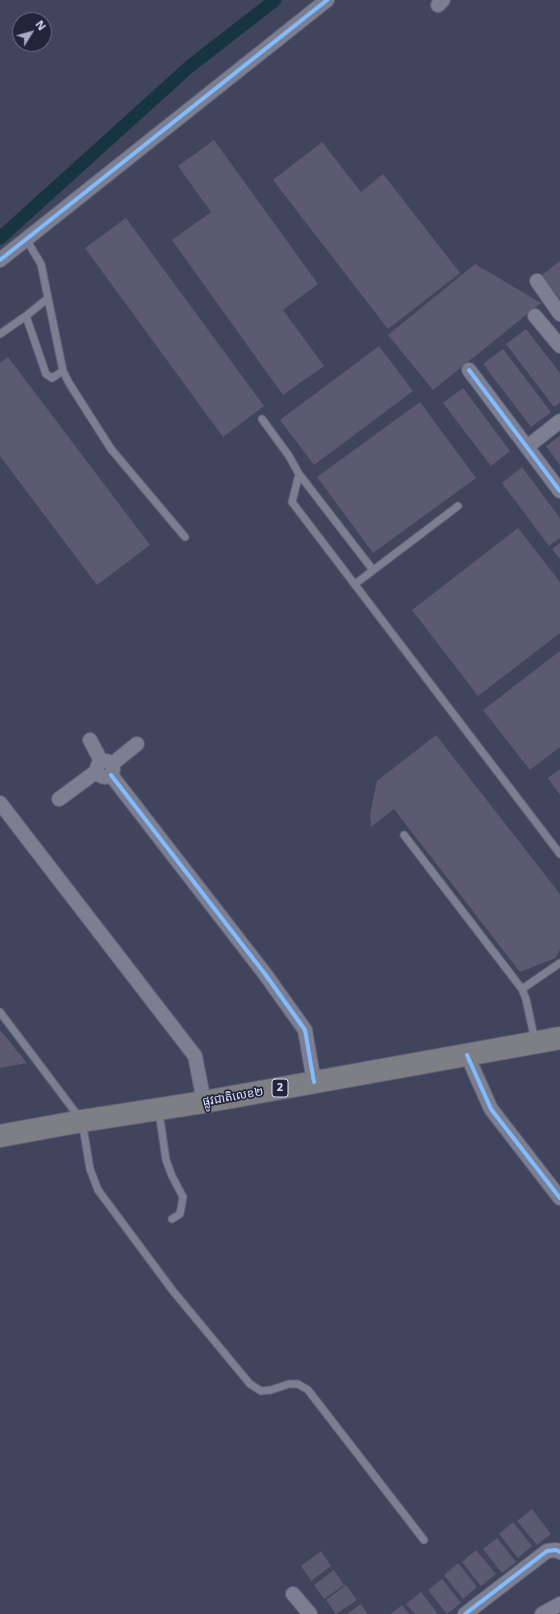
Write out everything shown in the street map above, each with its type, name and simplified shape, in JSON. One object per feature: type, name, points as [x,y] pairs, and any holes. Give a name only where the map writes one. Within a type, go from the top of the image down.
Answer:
[{"type":"highway","name":"ផ្លូវជាតិលេខ២","points":[[0,1136],[204,1102],[560,1038]]},
{"type":"street","points":[[0,260],[327,0]]},
{"type":"street","points":[[537,281],[560,314]]},
{"type":"street","points":[[535,316],[560,346]]},
{"type":"street","points":[[469,370],[560,490]]},
{"type":"street","points":[[527,447],[560,421]]},
{"type":"street","points":[[90,740],[105,768],[265,974],[305,1030],[314,1082]]},
{"type":"street","points":[[59,799],[137,744]]},
{"type":"street","points":[[0,803],[195,1056],[204,1102]]},
{"type":"street","points":[[467,1055],[491,1109],[560,1198]]},
{"type":"street","points":[[465,1614],[547,1551],[556,1550],[560,1552]]},
{"type":"street","points":[[293,1594],[310,1614]]},
{"type":"street","points":[[542,1614],[560,1604]]},
{"type":"lane","points":[[26,239],[41,264],[63,371],[76,395],[83,403],[93,422],[111,449],[185,537]]},
{"type":"lane","points":[[0,334],[48,298]]},
{"type":"lane","points":[[26,316],[46,374],[52,378],[63,371]]},
{"type":"lane","points":[[262,419],[289,456],[299,474],[373,570]]},
{"type":"lane","points":[[299,474],[292,502],[560,854]]},
{"type":"lane","points":[[355,584],[458,506]]},
{"type":"lane","points":[[404,835],[522,989],[526,999],[535,1042]]},
{"type":"lane","points":[[522,989],[560,963]]},
{"type":"lane","points":[[0,1012],[82,1122],[90,1169],[98,1190],[173,1291],[250,1384],[261,1391],[271,1390],[289,1384],[298,1384],[308,1390],[424,1540]]},
{"type":"lane","points":[[158,1110],[166,1160],[172,1176],[183,1197],[180,1214],[172,1219]]},
{"type":"building","points":[[214,140],[318,284],[283,310],[324,366],[283,395],[172,240],[211,212],[178,166]]},
{"type":"building","points":[[322,142],[361,192],[383,174],[460,273],[388,329],[273,180]]},
{"type":"building","points":[[126,218],[264,406],[223,437],[85,248]]},
{"type":"building","points":[[560,261],[560,299],[542,275]]},
{"type":"building","points":[[475,264],[541,303],[433,390],[388,335]]},
{"type":"building","points":[[526,329],[560,373],[560,403],[554,407],[506,344]]},
{"type":"building","points":[[379,346],[413,391],[314,465],[280,420]]},
{"type":"building","points":[[503,349],[551,412],[531,427],[483,364]]},
{"type":"building","points":[[8,357],[150,545],[97,585],[0,456],[0,363]]},
{"type":"building","points":[[463,388],[510,451],[491,466],[443,403]]},
{"type":"building","points":[[420,402],[476,478],[373,553],[317,477]]},
{"type":"building","points":[[560,436],[560,465],[546,446]]},
{"type":"building","points":[[522,467],[560,518],[560,538],[549,546],[502,483]]},
{"type":"building","points":[[518,528],[560,582],[560,633],[478,696],[412,610]]},
{"type":"building","points":[[560,543],[560,559],[552,549]]},
{"type":"building","points":[[560,651],[560,747],[530,770],[483,710]]},
{"type":"building","points":[[436,735],[560,894],[560,950],[555,958],[520,972],[394,809],[371,827],[370,814],[377,781]]},
{"type":"building","points":[[560,769],[560,795],[548,778]]},
{"type":"building","points":[[0,1030],[27,1063],[0,1068]]},
{"type":"building","points":[[532,1509],[551,1534],[537,1545],[517,1521]]},
{"type":"building","points":[[513,1522],[532,1546],[518,1558],[499,1534]]},
{"type":"building","points":[[497,1538],[516,1562],[502,1573],[483,1549]]},
{"type":"building","points":[[476,1550],[496,1574],[481,1586],[462,1562]]},
{"type":"building","points":[[321,1551],[331,1566],[311,1581],[301,1566]]},
{"type":"building","points":[[458,1563],[477,1587],[463,1599],[444,1575]]},
{"type":"building","points":[[334,1570],[344,1585],[324,1599],[314,1585]]},
{"type":"building","points":[[442,1579],[461,1603],[447,1614],[428,1590]]},
{"type":"building","points":[[346,1585],[357,1600],[336,1614],[326,1600]]},
{"type":"building","points":[[421,1592],[438,1614],[415,1614],[406,1604]]},
{"type":"building","points":[[361,1604],[368,1614],[347,1614]]},
{"type":"building","points":[[402,1605],[409,1614],[391,1614]]},
{"type":"waterway","points":[[0,238],[189,67],[275,0]]},
{"type":"cycle path","points":[[0,260],[327,0]]},
{"type":"cycle path","points":[[469,370],[560,491]]},
{"type":"cycle path","points":[[111,775],[265,974],[305,1030],[314,1082]]},
{"type":"cycle path","points":[[467,1055],[491,1109],[560,1198]]},
{"type":"cycle path","points":[[465,1614],[547,1551],[556,1550],[560,1552]]}]
